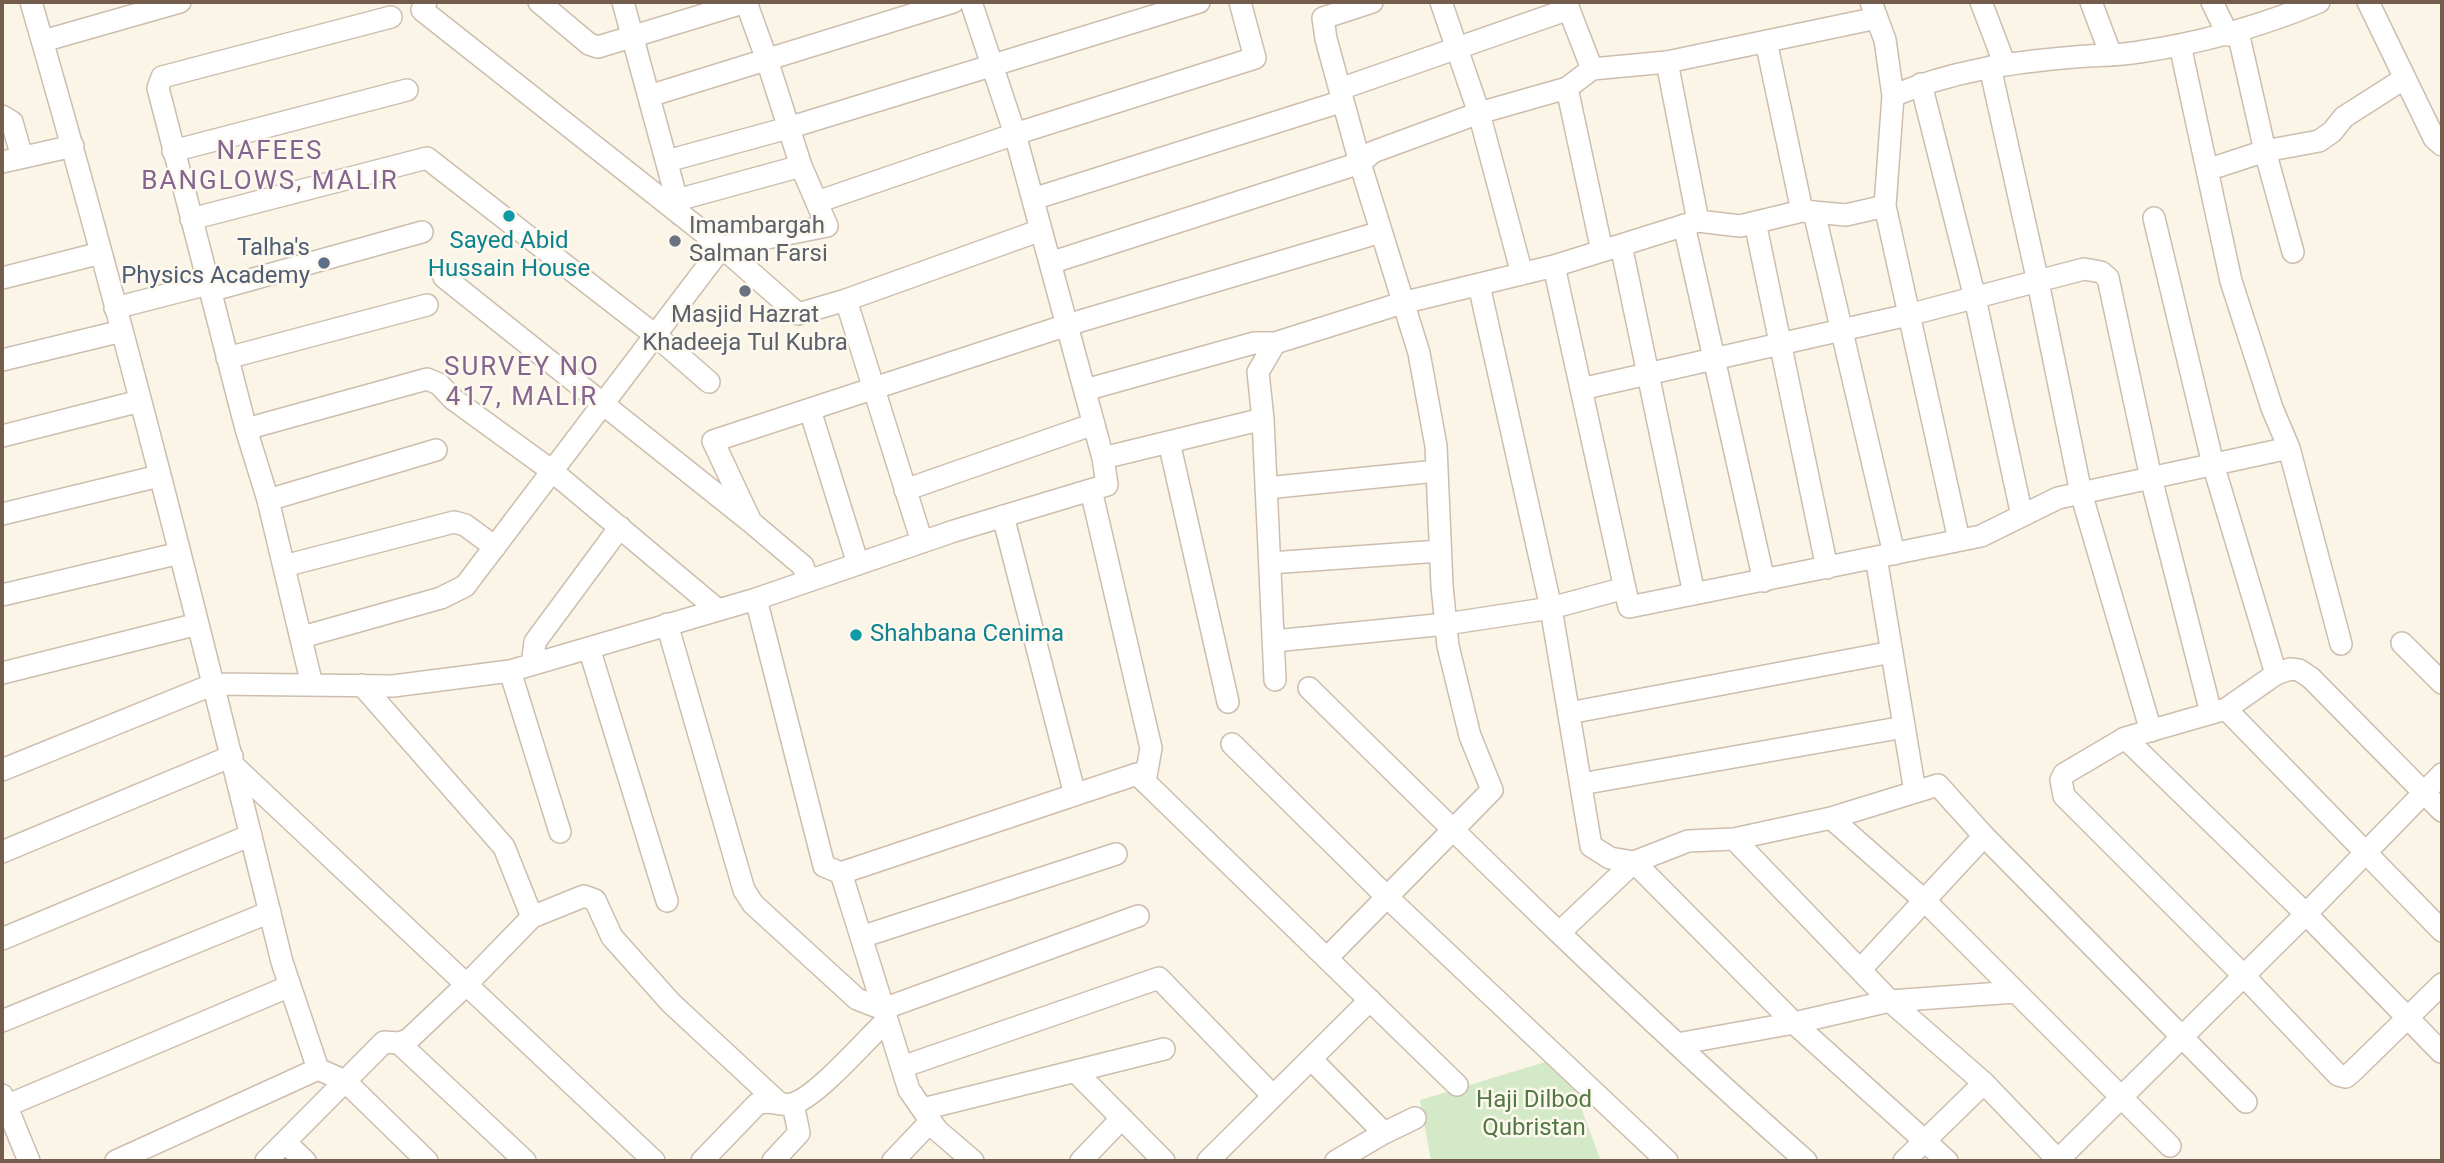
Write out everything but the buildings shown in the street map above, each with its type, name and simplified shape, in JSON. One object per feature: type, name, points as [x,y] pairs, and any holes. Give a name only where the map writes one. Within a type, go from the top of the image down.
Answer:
[{"type":"street","points":[[31,2],[122,331],[270,912],[290,986],[318,1069],[345,1081],[427,1161]]},
{"type":"street","points":[[43,41],[180,2]]},
{"type":"street","points":[[426,2],[422,10],[679,208],[798,314],[846,300],[1041,230]]},
{"type":"street","points":[[302,637],[442,598],[465,586],[722,247],[827,226],[801,166],[746,2],[598,47],[589,44],[539,2]]},
{"type":"street","points":[[623,2],[679,208]]},
{"type":"street","points":[[649,96],[953,2]]},
{"type":"street","points":[[2,771],[214,684],[393,686],[510,671],[756,599],[922,542],[1107,485],[1103,458],[1015,134],[971,2]]},
{"type":"street","points":[[667,161],[788,128],[1199,2]]},
{"type":"street","points":[[817,202],[1015,134],[1255,58],[1240,2]]},
{"type":"street","points":[[1326,958],[1492,790],[1470,736],[1448,646],[1440,551],[1436,446],[1419,353],[1360,163],[1326,39],[1323,18],[1372,2]]},
{"type":"street","points":[[1441,2],[1479,113],[1522,274]]},
{"type":"street","points":[[1981,2],[1997,66],[2081,493],[2151,731]]},
{"type":"street","points":[[2091,2],[2111,55]]},
{"type":"street","points":[[2211,2],[2233,34],[2293,251]]},
{"type":"street","points":[[2368,2],[2434,138],[2442,145]]},
{"type":"street","points":[[1893,96],[1920,84],[1997,66],[2138,53],[2233,34],[2305,4]]},
{"type":"street","points":[[1032,199],[1341,95],[1567,5],[1592,69]]},
{"type":"street","points":[[1050,263],[1360,163],[1374,152],[1479,113],[1567,88],[1592,69],[1667,61],[1766,41],[1874,10],[1885,40],[1893,96],[1885,206],[1959,540]]},
{"type":"street","points":[[312,685],[268,500],[246,429],[158,88],[162,78],[391,17]]},
{"type":"street","points":[[1766,41],[1808,212],[1841,329],[1885,555],[1892,652],[1914,792]]},
{"type":"street","points":[[2180,45],[2231,281],[2272,408],[2289,448],[2341,644]]},
{"type":"street","points":[[1667,61],[1714,360],[1764,581]]},
{"type":"street","points":[[2207,170],[2265,151],[2319,141],[2332,132],[2344,117],[2404,78]]},
{"type":"street","points":[[1920,84],[1975,298],[2022,516]]},
{"type":"street","points":[[1567,88],[1648,374],[1694,594]]},
{"type":"street","points":[[173,151],[407,90]]},
{"type":"street","points":[[2,116],[12,122],[12,160],[73,146]]},
{"type":"street","points":[[191,219],[427,158],[655,335],[709,382]]},
{"type":"street","points":[[679,208],[801,166]]},
{"type":"street","points":[[1085,390],[1254,343],[1275,343],[1402,303],[1554,266],[1691,223],[1740,226],[1808,212],[1846,215],[1885,206]]},
{"type":"street","points":[[2154,218],[2213,464],[2276,674]]},
{"type":"street","points":[[1755,222],[1827,568]]},
{"type":"street","points":[[115,308],[209,287],[422,232]]},
{"type":"street","points":[[751,522],[713,441],[1067,325],[1381,232]]},
{"type":"street","points":[[2,278],[101,253]]},
{"type":"street","points":[[1554,266],[1629,607],[1981,536],[2058,498],[2289,448]]},
{"type":"street","points":[[1581,389],[1908,315],[2084,269],[2101,272],[2108,278],[2151,478],[2219,711],[2365,852],[2442,931]]},
{"type":"street","points":[[444,277],[751,522],[803,566],[808,581]]},
{"type":"street","points":[[1479,285],[1551,608],[1591,846],[1609,858],[1634,862],[1794,1023],[1947,1161]]},
{"type":"street","points":[[846,300],[922,542]]},
{"type":"street","points":[[228,358],[427,305]]},
{"type":"street","points":[[2,360],[122,331]]},
{"type":"street","points":[[1275,343],[1258,372],[1263,419],[1275,680]]},
{"type":"street","points":[[246,429],[427,379],[439,383],[453,398],[552,471],[718,610]]},
{"type":"street","points":[[2,436],[140,401]]},
{"type":"street","points":[[810,410],[858,564]]},
{"type":"street","points":[[1103,458],[1263,419]]},
{"type":"street","points":[[905,490],[1094,424]]},
{"type":"street","points":[[1169,442],[1227,702]]},
{"type":"street","points":[[268,500],[436,450]]},
{"type":"street","points":[[1266,488],[1437,471]]},
{"type":"street","points":[[2,514],[159,476]]},
{"type":"street","points":[[1091,490],[1151,748],[1144,782]]},
{"type":"street","points":[[1003,516],[1075,795]]},
{"type":"street","points":[[284,566],[454,522],[465,525],[495,547]]},
{"type":"street","points":[[533,664],[535,642],[620,527]]},
{"type":"street","points":[[1270,564],[1440,551]]},
{"type":"street","points":[[2,595],[180,553]]},
{"type":"street","points":[[1274,641],[1446,624],[1551,608],[1625,587]]},
{"type":"street","points":[[756,599],[824,866],[841,873],[1137,774],[1457,1085]]},
{"type":"street","points":[[2,673],[198,624]]},
{"type":"street","points":[[667,624],[744,890],[753,904],[857,999],[884,1015]]},
{"type":"street","points":[[2402,643],[2442,683]]},
{"type":"street","points":[[589,648],[667,901]]},
{"type":"street","points":[[1569,713],[1892,652]]},
{"type":"street","points":[[2442,811],[2311,678],[2299,670],[2290,669],[2276,674],[2219,711],[2125,738],[2064,774],[2062,779],[2064,796],[2244,976],[2338,1075],[2346,1077],[2353,1071],[2442,984]]},
{"type":"street","points":[[510,671],[560,832]]},
{"type":"street","points":[[362,685],[504,847],[532,917]]},
{"type":"street","points":[[1309,688],[1721,1086],[1806,1161]]},
{"type":"street","points":[[1581,784],[1904,727]]},
{"type":"street","points":[[2125,738],[2306,914],[2441,1052]]},
{"type":"street","points":[[1232,744],[1387,897],[1667,1161]]},
{"type":"street","points":[[2,852],[233,761]]},
{"type":"street","points":[[233,761],[654,1161]]},
{"type":"street","points":[[1734,839],[1890,1001],[1984,1083],[2059,1160],[2442,774]]},
{"type":"street","points":[[1560,932],[1634,862],[1688,841],[1734,839],[1831,818],[1938,785],[1984,836],[2246,1102]]},
{"type":"street","points":[[1831,818],[1925,901],[2170,1146]]},
{"type":"street","points":[[2,939],[251,835]]},
{"type":"street","points":[[1860,970],[1984,836]]},
{"type":"street","points":[[861,937],[1116,854]]},
{"type":"street","points":[[841,873],[909,1090],[937,1129],[973,1161]]},
{"type":"street","points":[[265,1161],[384,1042],[408,1040],[532,917],[584,896],[595,900],[612,937],[671,1003],[786,1104],[799,1133],[773,1161]]},
{"type":"street","points":[[2,1021],[270,912]]},
{"type":"street","points":[[702,1161],[757,1104],[768,1101],[786,1104],[811,1093],[884,1015],[1138,916]]},
{"type":"street","points":[[902,1067],[1159,978],[1273,1096]]},
{"type":"street","points":[[29,1161],[4,1101],[290,986]]},
{"type":"street","points":[[1677,1044],[1794,1023],[1890,1001],[2015,992]]},
{"type":"street","points":[[1208,1161],[1370,1000]]},
{"type":"street","points":[[399,1042],[525,1161]]},
{"type":"street","points":[[893,1161],[927,1115],[1075,1071],[1164,1049]]},
{"type":"street","points":[[1311,1059],[1384,1133]]},
{"type":"street","points":[[116,1161],[318,1069]]},
{"type":"street","points":[[1075,1071],[1164,1161]]},
{"type":"street","points":[[1904,1161],[1984,1083]]},
{"type":"street","points":[[1081,1161],[1122,1118]]},
{"type":"street","points":[[1336,1161],[1415,1118]]},
{"type":"street","points":[[285,1142],[304,1161]]},
{"type":"green space","name":"Haji Dilbod Qubristan","points":[[1552,1060],[1567,1070],[1601,1161],[1431,1161],[1420,1100]]},
{"type":"place","name":"Sayed Abid Hussain House","points":[[509,216]]},
{"type":"place","name":"Imambargah Salman Farsi","points":[[675,241]]},
{"type":"place","name":"Talha's Physics Academy","points":[[324,263]]},
{"type":"place","name":"Masjid Hazrat Khadeeja Tul Kubra","points":[[745,291]]},
{"type":"place","name":"Shahbana Cenima","points":[[856,635]]},
{"type":"district","name":"NAFEES BANGLOWS, MALIR","points":[[270,167]]},
{"type":"district","name":"SURVEY NO 417, MALIR","points":[[522,383]]}]
